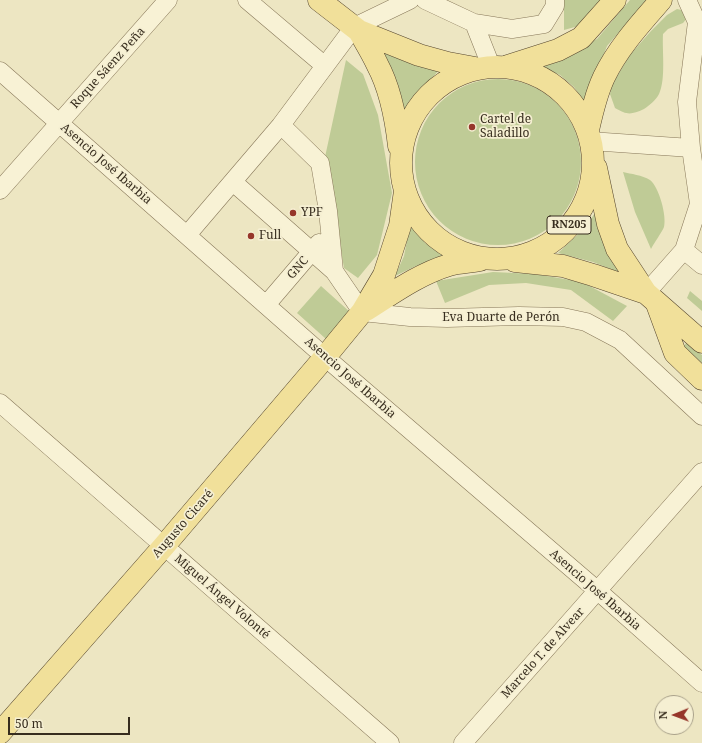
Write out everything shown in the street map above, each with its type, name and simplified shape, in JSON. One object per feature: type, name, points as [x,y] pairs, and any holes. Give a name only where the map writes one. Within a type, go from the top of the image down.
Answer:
[{"type":"main road","name":"RN205","points":[[319,0],[356,29],[419,55],[448,63],[534,73],[557,87],[576,106],[590,141],[608,224],[617,249],[651,298],[702,342]]},
{"type":"main road","points":[[491,67],[558,50],[581,38],[615,0]]},
{"type":"main road","points":[[590,141],[595,98],[604,77],[626,42],[661,0]]},
{"type":"main road","name":"RN205","points":[[356,29],[378,65],[387,89],[396,122],[401,155],[401,173],[405,191],[417,217],[436,238],[460,252],[496,259],[563,266],[593,275],[651,298]]},
{"type":"main road","name":"RN205","points":[[401,155],[408,125],[424,100],[447,80],[491,67]]},
{"type":"main road","name":"RN205","points":[[496,259],[534,252],[561,236],[581,211],[592,182],[590,141]]},
{"type":"main road","points":[[362,312],[384,275],[400,226],[405,191]]},
{"type":"main road","points":[[362,312],[427,273],[450,265],[496,259]]},
{"type":"main road","points":[[651,298],[675,353],[702,379]]},
{"type":"main road","name":"Augusto Cicaré","points":[[0,733],[164,546],[362,312]]},
{"type":"street","name":"Roque Sáenz Peña","points":[[0,190],[168,0]]},
{"type":"street","points":[[247,0],[325,66]]},
{"type":"street","points":[[187,235],[281,125],[325,66],[356,29],[410,0]]},
{"type":"street","points":[[426,0],[474,23],[512,29],[544,24],[555,6],[555,0]]},
{"type":"street","points":[[651,298],[684,250],[699,204],[691,148],[687,102],[697,22],[687,0]]},
{"type":"street","points":[[474,23],[491,67]]},
{"type":"street","name":"Asencio José Ibarbia","points":[[0,71],[325,357],[598,591],[702,683]]},
{"type":"street","points":[[281,125],[320,163],[328,210],[334,271]]},
{"type":"street","points":[[590,141],[691,148]]},
{"type":"street","points":[[233,182],[334,271],[362,312]]},
{"type":"street","name":"GNC","points":[[266,305],[330,231]]},
{"type":"street","points":[[684,250],[702,265]]},
{"type":"street","name":"Eva Duarte de Perón","points":[[362,312],[417,318],[520,316],[563,317],[586,322],[620,340],[702,416]]},
{"type":"street","name":"Miguel Ángel Volonté","points":[[0,403],[390,743]]},
{"type":"street","name":"Marcelo T. de Alvear","points":[[463,743],[702,472]]},
{"type":"green space","points":[[564,0],[605,0],[582,25],[564,30]]},
{"type":"green space","points":[[630,0],[647,0],[607,46],[592,84],[586,105],[574,87],[560,75],[540,66],[597,39]]},
{"type":"green space","points":[[677,9],[686,11],[688,17],[683,23],[668,29],[663,34],[662,81],[658,96],[644,109],[636,112],[626,113],[615,108],[610,94],[612,85],[629,56],[667,15]]},
{"type":"green space","points":[[379,48],[440,69],[404,110]]},
{"type":"green space","points":[[346,60],[363,74],[378,115],[392,193],[377,255],[358,278],[344,268],[325,157]]},
{"type":"green space","points":[[498,79],[530,85],[557,103],[575,130],[581,162],[575,194],[557,221],[530,239],[498,245],[466,239],[439,221],[421,194],[415,162],[421,130],[439,103],[466,85]]},
{"type":"green space","points":[[623,172],[647,178],[653,184],[659,195],[665,222],[664,227],[651,249],[635,212]]},
{"type":"green space","points":[[596,211],[623,274],[593,262],[558,253],[586,227]]},
{"type":"green space","points":[[411,220],[425,243],[454,257],[416,266],[395,276],[404,256]]},
{"type":"green space","points":[[493,272],[535,274],[582,282],[627,306],[613,321],[571,290],[526,283],[489,285],[445,303],[436,281]]},
{"type":"green space","points":[[321,286],[350,312],[326,339],[297,313]]},
{"type":"green space","points":[[690,291],[702,301],[702,311],[687,298]]},
{"type":"green space","points":[[687,342],[702,355],[702,363],[683,347]]},
{"type":"place","name":"Cartel de Saladillo","points":[[472,127]]},
{"type":"place","name":"YPF","points":[[293,213]]},
{"type":"place","name":"Full","points":[[251,236]]}]
